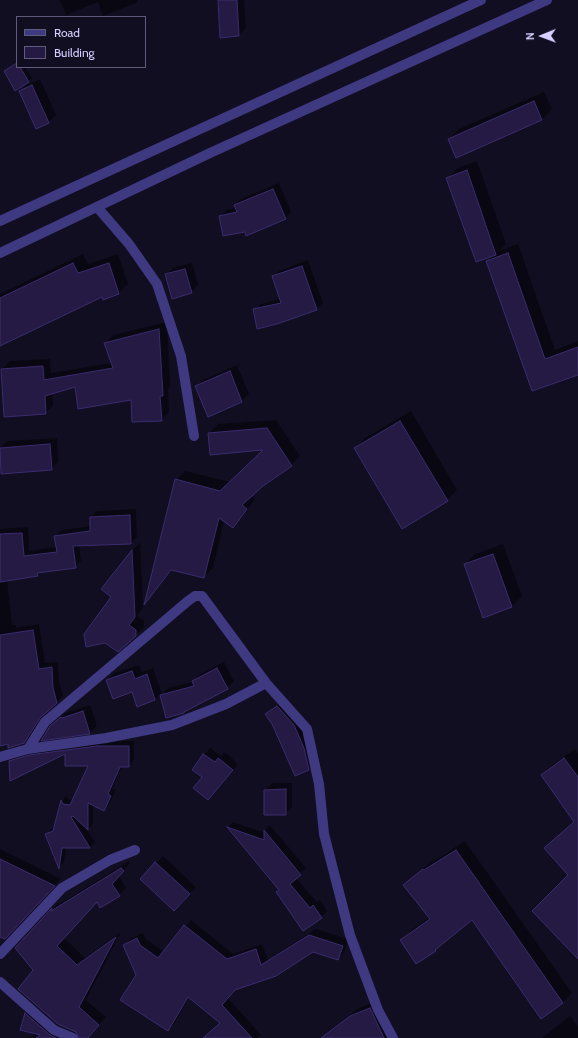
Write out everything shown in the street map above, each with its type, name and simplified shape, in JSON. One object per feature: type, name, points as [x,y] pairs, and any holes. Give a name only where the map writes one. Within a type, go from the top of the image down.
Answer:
[{"type":"street","points":[[0,221],[481,0]]},
{"type":"street","points":[[0,253],[210,153],[547,0]]},
{"type":"street","points":[[97,207],[129,244],[157,284],[181,356],[194,436]]},
{"type":"street","points":[[28,749],[45,722],[194,596],[202,596],[266,683],[308,729],[320,784],[324,834],[350,935],[378,1010],[393,1038]]},
{"type":"street","points":[[0,756],[28,749],[106,738],[172,725],[226,704],[266,683]]},
{"type":"street","points":[[0,954],[62,888],[110,860],[135,850]]},
{"type":"street","points":[[0,982],[54,1030],[74,1038]]},
{"type":"building","points":[[218,0],[237,0],[239,36],[220,38]]},
{"type":"building","points":[[16,64],[16,68],[21,68],[29,82],[15,91],[4,71]]},
{"type":"building","points":[[32,85],[49,123],[36,129],[19,91]]},
{"type":"building","points":[[534,101],[542,120],[456,158],[448,139]]},
{"type":"building","points":[[467,170],[496,255],[476,262],[446,178]]},
{"type":"building","points":[[273,189],[286,219],[246,236],[245,232],[223,236],[219,216],[237,212],[234,205]]},
{"type":"building","points":[[508,253],[545,359],[578,347],[578,375],[532,391],[486,261]]},
{"type":"building","points":[[73,263],[78,273],[109,263],[119,294],[103,300],[102,297],[0,346],[0,298]]},
{"type":"building","points":[[302,266],[317,310],[277,324],[257,329],[253,309],[281,303],[272,276]]},
{"type":"building","points":[[185,269],[192,293],[172,299],[165,274]]},
{"type":"building","points":[[159,329],[163,396],[160,396],[162,421],[132,422],[131,400],[78,409],[75,387],[45,396],[46,414],[4,417],[1,369],[43,366],[44,380],[113,368],[104,343]]},
{"type":"building","points":[[230,371],[242,402],[208,417],[195,386]]},
{"type":"building","points":[[400,421],[448,501],[402,529],[354,448]]},
{"type":"building","points":[[267,428],[292,466],[263,486],[242,505],[247,509],[233,528],[219,518],[204,578],[171,570],[144,605],[175,479],[220,491],[263,450],[210,455],[208,433]]},
{"type":"building","points":[[50,444],[52,470],[1,474],[0,448]]},
{"type":"building","points":[[130,515],[131,544],[73,546],[76,568],[37,573],[38,576],[0,582],[0,534],[22,533],[24,556],[57,552],[54,536],[90,531],[90,517]]},
{"type":"building","points":[[132,550],[135,617],[129,625],[136,630],[136,636],[118,652],[105,643],[86,647],[84,634],[111,597],[101,589]]},
{"type":"building","points":[[493,554],[512,607],[483,618],[464,564]]},
{"type":"building","points":[[33,630],[39,669],[52,667],[53,688],[57,703],[40,718],[24,743],[8,748],[8,744],[0,746],[0,635]]},
{"type":"building","points":[[217,668],[228,689],[184,713],[166,718],[160,695],[194,686],[192,681]]},
{"type":"building","points":[[132,671],[135,679],[147,674],[155,700],[137,707],[132,692],[113,699],[106,680]]},
{"type":"building","points":[[277,706],[294,725],[304,748],[309,770],[295,776],[272,724],[265,714]]},
{"type":"building","points":[[83,711],[90,734],[41,741],[50,726],[61,717],[62,718]]},
{"type":"building","points":[[97,746],[129,746],[129,767],[120,767],[108,794],[111,796],[104,811],[88,803],[88,830],[73,816],[71,817],[90,848],[62,848],[59,869],[45,834],[53,831],[61,800],[63,804],[70,805],[88,766],[65,766],[65,754],[10,781],[9,761],[29,755]]},
{"type":"building","points":[[203,754],[215,762],[218,758],[233,770],[208,800],[193,788],[202,777],[192,770]]},
{"type":"building","points":[[564,758],[578,777],[578,959],[532,911],[568,875],[544,848],[574,822],[541,775]]},
{"type":"building","points":[[286,789],[286,815],[264,815],[264,790]]},
{"type":"building","points":[[227,827],[264,840],[264,830],[301,875],[290,884],[310,908],[313,905],[322,918],[303,931],[276,892],[279,890]]},
{"type":"building","points":[[456,850],[563,1003],[541,1019],[472,920],[435,950],[436,951],[416,964],[400,940],[430,919],[403,885],[423,869],[424,870]]},
{"type":"building","points":[[0,859],[55,886],[5,939],[0,937]]},
{"type":"building","points":[[155,862],[190,894],[174,911],[140,879]]},
{"type":"building","points":[[121,868],[124,871],[112,884],[120,896],[100,908],[97,902],[57,946],[77,965],[116,937],[79,1007],[99,1025],[88,1038],[79,1038],[76,1032],[58,1024],[18,989],[33,970],[15,948],[52,908],[51,911]]},
{"type":"building","points":[[184,925],[227,959],[256,949],[261,965],[309,935],[343,946],[338,960],[313,952],[276,976],[235,990],[222,1005],[252,1038],[203,1038],[220,1023],[188,997],[168,1031],[120,1000],[136,975],[123,945],[137,938],[140,945],[158,958]]},
{"type":"building","points":[[370,1008],[384,1038],[321,1038],[350,1016]]},
{"type":"building","points":[[25,1013],[50,1035],[56,1038],[36,1038],[40,1035],[20,1030]]}]
